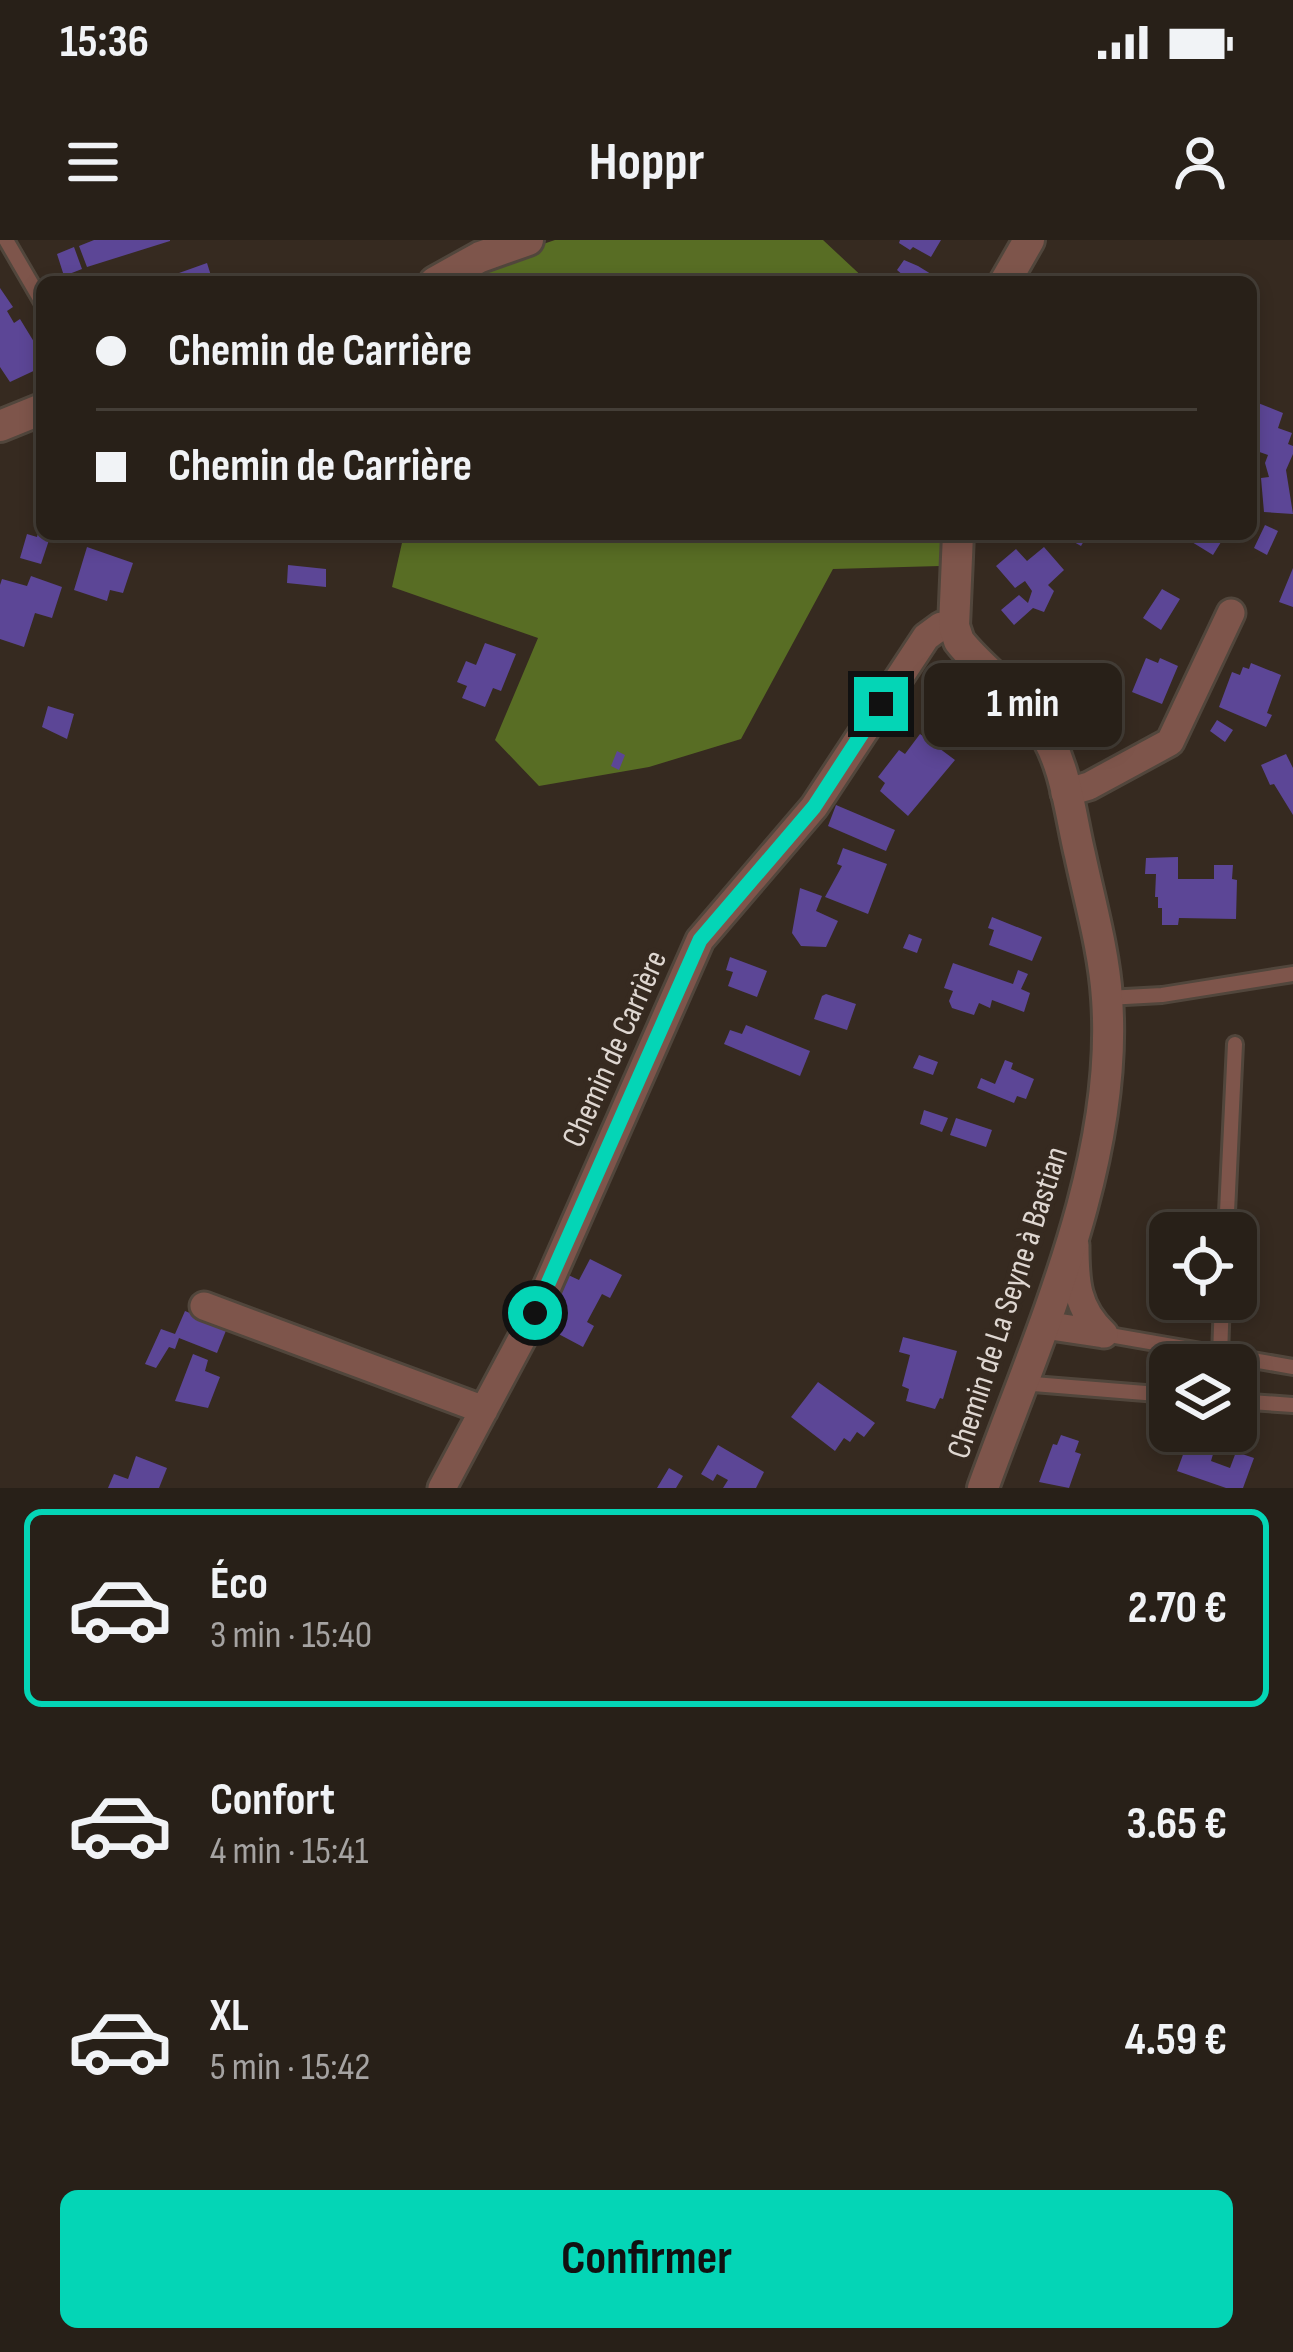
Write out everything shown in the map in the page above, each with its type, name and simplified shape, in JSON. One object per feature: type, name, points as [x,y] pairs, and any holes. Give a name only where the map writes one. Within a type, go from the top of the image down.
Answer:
[{"type":"street","points":[[445,276],[480,256],[528,240]]},
{"type":"street","points":[[1009,276],[1029,240]]},
{"type":"street","points":[[0,426],[36,411]]},
{"type":"street","points":[[954,626],[958,540]]},
{"type":"street","points":[[1065,793],[1089,786],[1170,742],[1231,613]]},
{"type":"street","name":"Chemin de Carrière","points":[[442,1488],[535,1313],[700,940],[814,807],[926,637],[941,626],[954,626]]},
{"type":"street","name":"Chemin de La Seyne à Bastian","points":[[954,626],[968,653],[1042,727],[1057,759],[1107,998],[1103,1109],[1075,1224],[1044,1324],[983,1488]]},
{"type":"street","points":[[1075,1224],[1075,1286],[1089,1321],[1104,1334]]},
{"type":"street","points":[[204,1306],[484,1410]]},
{"type":"street","points":[[1044,1324],[1104,1334]]},
{"type":"lane","points":[[6,240],[36,292]]},
{"type":"lane","points":[[1107,998],[1162,995],[1293,974]]},
{"type":"lane","points":[[1227,1212],[1235,1044]]},
{"type":"lane","points":[[1104,1334],[1157,1344]]},
{"type":"lane","points":[[1257,1362],[1293,1367]]},
{"type":"lane","points":[[1021,1383],[1149,1393]]},
{"type":"lane","points":[[1257,1403],[1293,1406]]},
{"type":"green space","points":[[555,240],[823,240],[862,276],[459,276]]},
{"type":"green space","points":[[403,540],[941,540],[940,566],[833,569],[741,739],[649,767],[539,786],[495,740],[538,638],[392,587]]},
{"type":"building","points":[[94,240],[170,241],[87,267],[79,246]]},
{"type":"building","points":[[900,240],[941,240],[931,257],[913,247],[910,250]]},
{"type":"building","points":[[74,247],[82,269],[64,276],[57,254]]},
{"type":"building","points":[[904,260],[934,276],[904,276],[897,270]]},
{"type":"building","points":[[207,263],[211,276],[180,276]]},
{"type":"building","points":[[0,288],[13,307],[7,311],[14,323],[20,319],[36,345],[36,370],[10,382],[0,367]]},
{"type":"building","points":[[1257,405],[1283,413],[1278,428],[1292,433],[1288,444],[1293,454],[1286,470],[1293,514],[1264,512],[1261,478],[1269,477],[1268,455],[1257,451]]},
{"type":"building","points":[[1265,525],[1278,531],[1267,555],[1254,548]]},
{"type":"building","points":[[27,534],[49,540],[41,564],[20,558]]},
{"type":"building","points":[[1189,540],[1222,540],[1213,555]]},
{"type":"building","points":[[87,547],[133,563],[123,593],[110,590],[107,601],[74,590]]},
{"type":"building","points":[[1044,547],[1064,570],[1048,585],[1054,591],[1044,612],[1033,608],[1014,625],[1001,610],[1019,595],[1028,603],[1032,591],[1025,581],[1015,588],[996,566],[1016,549],[1027,561]]},
{"type":"building","points":[[288,565],[326,569],[326,587],[287,583]]},
{"type":"building","points":[[1293,568],[1293,607],[1279,602]]},
{"type":"building","points":[[31,576],[62,587],[52,618],[35,613],[24,647],[0,639],[0,585],[2,579],[27,586]]},
{"type":"building","points":[[1162,589],[1180,599],[1161,630],[1143,618]]},
{"type":"building","points":[[485,643],[516,654],[501,691],[493,688],[485,707],[462,698],[467,686],[457,682],[466,661],[476,665]]},
{"type":"building","points":[[1146,658],[1178,666],[1162,704],[1132,692]]},
{"type":"building","points":[[1251,663],[1281,675],[1266,727],[1219,707],[1232,672],[1240,675]]},
{"type":"building","points":[[970,680],[987,700],[974,711],[957,691]]},
{"type":"building","points":[[1051,684],[1067,697],[1059,706],[1044,692]]},
{"type":"building","points":[[1099,693],[1115,702],[1101,725],[1086,716]]},
{"type":"building","points":[[48,706],[74,714],[67,739],[42,727]]},
{"type":"building","points":[[1217,720],[1233,730],[1225,742],[1210,731]]},
{"type":"building","points":[[920,734],[955,760],[908,816],[880,791],[885,783],[878,777],[899,750],[905,754]]},
{"type":"building","points":[[617,751],[625,755],[619,770],[611,766]]},
{"type":"building","points":[[1286,754],[1293,768],[1293,815],[1261,765]]},
{"type":"building","points":[[836,805],[895,830],[886,851],[828,826]]},
{"type":"building","points":[[843,848],[887,864],[868,914],[825,897],[842,866],[837,864]]},
{"type":"building","points":[[1178,857],[1178,879],[1214,879],[1214,865],[1233,865],[1236,919],[1179,918],[1178,925],[1162,925],[1162,908],[1155,897],[1156,874],[1145,874],[1146,858]]},
{"type":"building","points":[[800,888],[822,896],[816,911],[838,921],[826,947],[801,946],[792,933]]},
{"type":"building","points":[[992,917],[1042,937],[1032,961],[989,945]]},
{"type":"building","points":[[909,934],[922,939],[917,953],[903,948]]},
{"type":"building","points":[[730,957],[767,971],[757,997],[728,986],[733,972],[726,970]]},
{"type":"building","points":[[953,963],[1013,984],[1018,970],[1028,974],[1021,989],[1030,993],[1024,1012],[992,1000],[990,1008],[979,1003],[974,1015],[952,1008],[953,991],[944,988]]},
{"type":"building","points":[[826,994],[856,1004],[847,1030],[814,1019]]},
{"type":"building","points":[[746,1025],[810,1051],[800,1076],[724,1044],[730,1030],[742,1034]]},
{"type":"building","points":[[919,1055],[938,1062],[933,1075],[913,1068]]},
{"type":"building","points":[[1005,1060],[1013,1063],[1011,1069],[1034,1079],[1026,1099],[1017,1096],[1014,1103],[977,1088],[981,1078],[995,1084]]},
{"type":"building","points":[[924,1110],[948,1118],[942,1132],[920,1124]]},
{"type":"building","points":[[956,1118],[992,1130],[986,1147],[950,1135]]},
{"type":"building","points":[[590,1259],[622,1275],[610,1298],[602,1294],[587,1322],[594,1326],[583,1347],[551,1330],[562,1308],[550,1301],[564,1273],[579,1280]]},
{"type":"building","points":[[185,1311],[227,1328],[217,1353],[179,1338],[156,1368],[145,1364],[161,1329],[175,1334]]},
{"type":"building","points":[[903,1337],[957,1351],[943,1399],[935,1409],[906,1401],[909,1389],[902,1386],[910,1355],[899,1352]]},
{"type":"building","points":[[193,1354],[208,1360],[205,1371],[220,1377],[208,1408],[175,1401]]},
{"type":"building","points":[[818,1382],[875,1423],[864,1437],[857,1432],[850,1442],[844,1438],[835,1451],[791,1417]]},
{"type":"building","points":[[1061,1435],[1079,1441],[1075,1452],[1081,1454],[1069,1488],[1039,1482]]},
{"type":"building","points":[[718,1445],[764,1472],[756,1488],[723,1488],[728,1480],[717,1474],[713,1481],[701,1474]]},
{"type":"building","points":[[1184,1452],[1214,1452],[1211,1461],[1230,1468],[1236,1452],[1254,1458],[1243,1488],[1226,1488],[1177,1471]]},
{"type":"building","points":[[136,1456],[167,1468],[159,1488],[108,1488],[114,1474],[128,1479]]},
{"type":"building","points":[[669,1468],[683,1476],[676,1488],[657,1488]]},
{"type":"route","points":[[535,1313],[700,940],[814,807],[881,704]]}]
